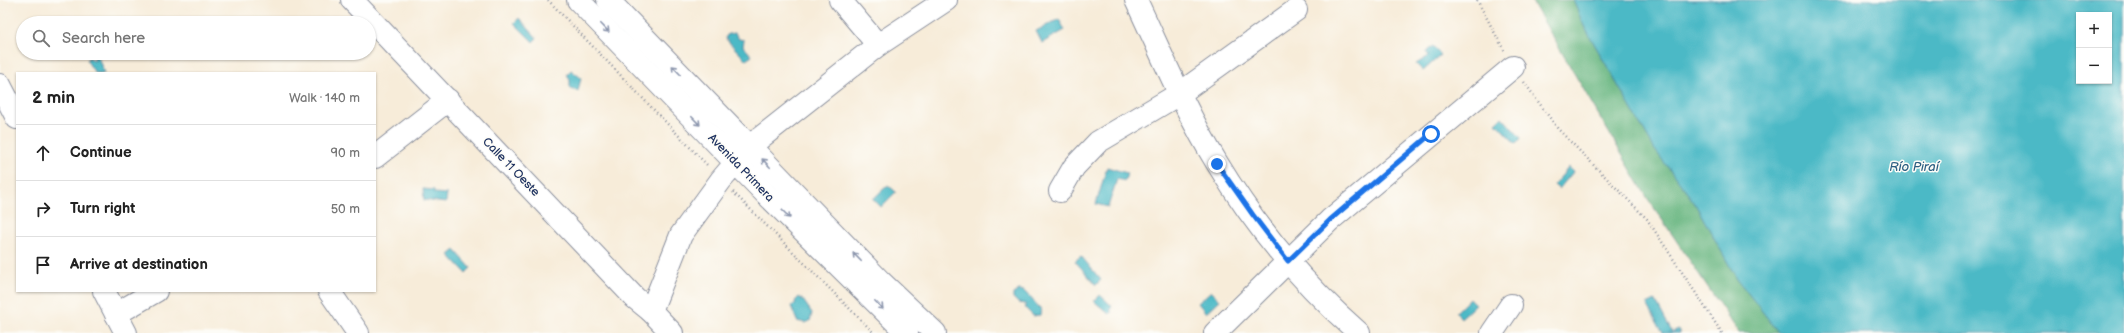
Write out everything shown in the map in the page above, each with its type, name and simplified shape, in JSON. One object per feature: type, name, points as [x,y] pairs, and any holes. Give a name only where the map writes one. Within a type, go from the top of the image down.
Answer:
[{"type":"street","name":"Calle 11 Oeste","points":[[352,0],[367,16]]},
{"type":"street","name":"Avenida Primera","points":[[578,0],[935,333]]},
{"type":"street","name":"Avenida Primera","points":[[608,0],[743,154],[907,333]]},
{"type":"street","points":[[840,0],[878,45]]},
{"type":"street","points":[[651,311],[680,235],[721,180],[743,154],[878,45],[946,0]]},
{"type":"street","points":[[1136,0],[1179,94],[1217,164],[1288,261],[1337,313],[1359,333]]},
{"type":"street","points":[[1060,191],[1074,167],[1098,142],[1179,94],[1296,10]]},
{"type":"street","name":"Calle 11 Oeste","points":[[376,25],[635,298],[651,311],[672,333]]},
{"type":"street","points":[[1215,333],[1330,220],[1513,67]]},
{"type":"street","points":[[0,85],[16,116]]},
{"type":"street","points":[[376,156],[448,100]]},
{"type":"street","points":[[105,292],[126,333]]},
{"type":"street","points":[[116,314],[154,292]]},
{"type":"street","points":[[330,292],[358,333]]},
{"type":"street","points":[[1492,333],[1511,304]]},
{"type":"path","points":[[548,0],[721,180],[874,333]]},
{"type":"path","points":[[1477,0],[1513,67],[1558,129],[1647,219],[1722,333]]},
{"type":"green space","points":[[1531,0],[1573,0],[1584,26],[1655,150],[1694,202],[1737,279],[1779,333],[1739,333],[1648,199]]},
{"type":"water","name":"Río Piraí","points":[[1573,0],[2124,0],[2124,333],[1779,333],[1737,279],[1694,202],[1655,150],[1584,26]]},
{"type":"water","points":[[519,18],[537,38],[533,42],[514,23]]},
{"type":"water","points":[[1059,19],[1065,30],[1042,43],[1036,31]]},
{"type":"water","points":[[735,33],[739,39],[744,40],[743,46],[752,56],[746,60],[725,38],[728,34]]},
{"type":"water","points":[[1433,46],[1441,55],[1423,71],[1416,64],[1429,56],[1426,52]]},
{"type":"water","points":[[99,60],[104,72],[94,72],[87,61]]},
{"type":"water","points":[[571,70],[581,78],[578,91],[570,89],[570,80],[567,74]]},
{"type":"water","points":[[1502,117],[1521,138],[1516,144],[1496,123]]},
{"type":"water","points":[[1107,167],[1127,173],[1125,181],[1117,179],[1108,207],[1096,204]]},
{"type":"water","points":[[1569,167],[1573,172],[1559,189],[1554,185]]},
{"type":"water","points":[[888,185],[896,192],[881,207],[873,199]]},
{"type":"water","points":[[423,189],[434,190],[434,193],[447,194],[446,203],[424,200]]},
{"type":"water","points":[[455,250],[471,268],[466,273],[449,255]]},
{"type":"water","points":[[1081,256],[1101,280],[1096,285],[1075,261]]},
{"type":"water","points":[[1019,290],[1024,291],[1041,309],[1040,315],[1033,316],[1026,309],[1025,304],[1018,303],[1013,298],[1013,294]]},
{"type":"water","points":[[1211,291],[1220,300],[1206,313],[1198,303]]},
{"type":"water","points":[[1100,295],[1112,306],[1110,310],[1112,312],[1109,314],[1094,301]]},
{"type":"water","points":[[799,297],[803,300],[812,313],[810,321],[805,323],[797,321],[791,306],[796,304],[795,301]]},
{"type":"water","points":[[1470,298],[1476,304],[1461,318],[1456,312]]},
{"type":"water","points":[[1655,300],[1672,332],[1678,329],[1680,333],[1663,333],[1647,304]]},
{"type":"route","points":[[1217,164],[1288,261],[1330,220],[1431,134]]}]
